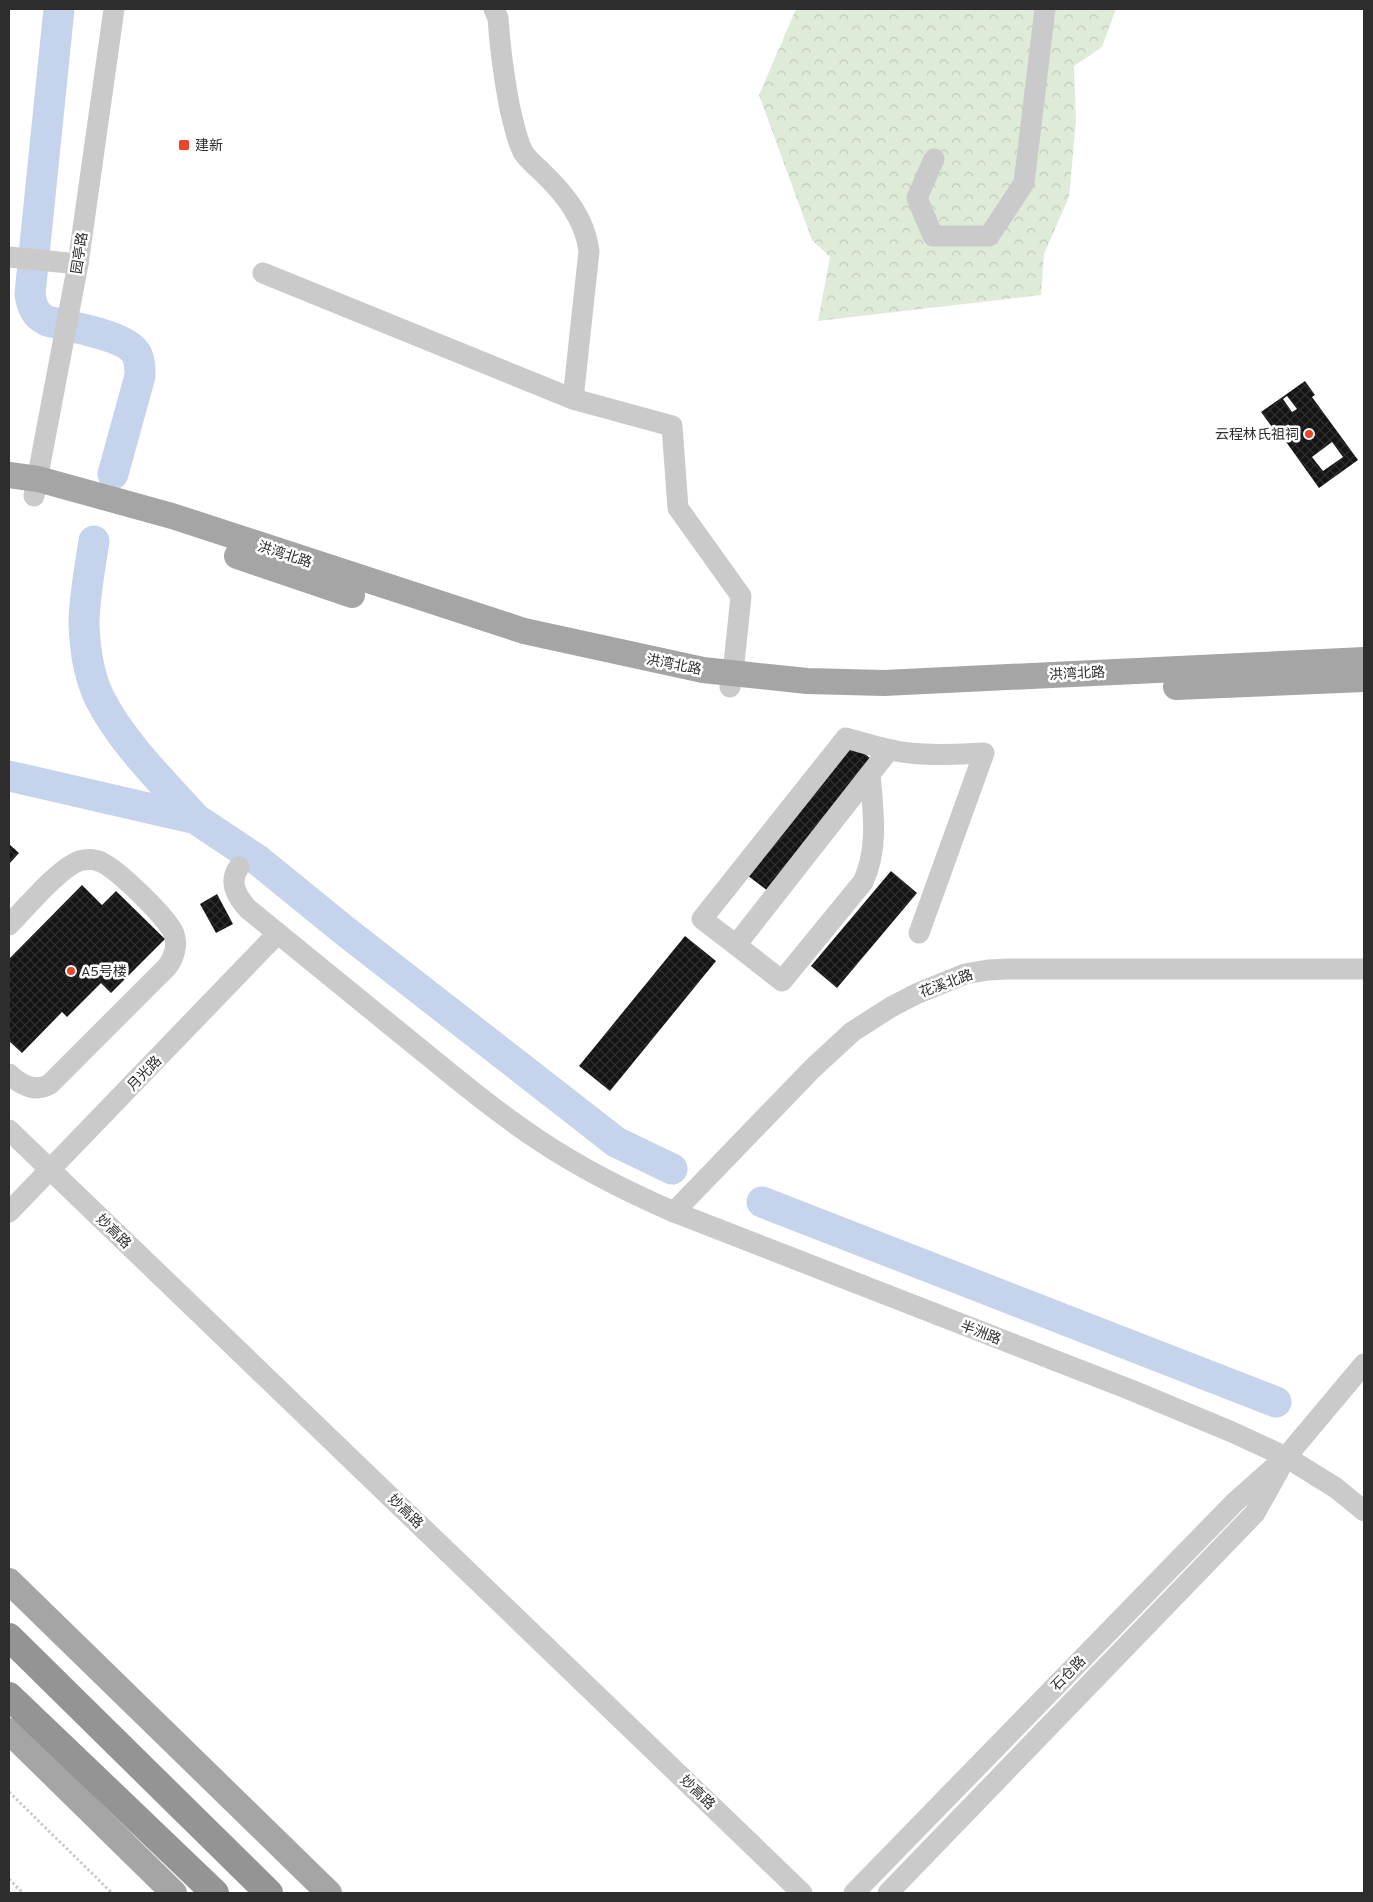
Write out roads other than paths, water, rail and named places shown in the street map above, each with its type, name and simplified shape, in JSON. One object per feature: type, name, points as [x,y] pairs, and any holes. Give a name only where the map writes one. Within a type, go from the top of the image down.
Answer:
[{"type":"highway","points":[[9,1636],[269,1893]]},
{"type":"highway","points":[[9,1696],[215,1893]]},
{"type":"main road","name":"洪湾北路","points":[[9,475],[66,502],[166,531],[286,574],[479,636],[632,671],[731,680],[884,683],[1364,660]]},
{"type":"main road","name":"洪湾北路","points":[[9,491],[36,488]]},
{"type":"main road","name":"洪湾北路","points":[[731,680],[824,697],[876,699],[1364,679]]},
{"type":"main road","points":[[9,1581],[329,1893]]},
{"type":"main road","points":[[9,1731],[174,1893]]},
{"type":"street","name":"园亭路","points":[[36,488],[78,264],[114,9]]},
{"type":"street","points":[[494,9],[498,18],[506,85],[519,143],[524,154],[562,193],[576,211],[588,240],[589,252],[573,398]]},
{"type":"street","points":[[934,159],[917,198],[933,236],[989,236],[1024,183],[1045,9]]},
{"type":"street","points":[[16,258],[78,264]]},
{"type":"street","points":[[263,273],[573,398],[672,426],[678,508],[740,596],[731,680]]},
{"type":"street","points":[[870,774],[874,820],[870,866],[863,882],[782,981],[702,919],[846,738],[889,750],[933,755],[984,753],[919,932]]},
{"type":"street","points":[[736,945],[889,750]]},
{"type":"street","points":[[9,925],[66,868],[81,861],[96,860],[113,869],[166,920],[175,936],[173,957],[166,966],[50,1084],[40,1088],[33,1088],[21,1084],[9,1074]]},
{"type":"street","name":"半洲路","points":[[239,867],[234,883],[239,897],[248,909],[450,1074],[509,1120],[541,1142],[636,1196],[1131,1390],[1286,1457],[1336,1488],[1364,1511]]},
{"type":"street","name":"月光路","points":[[9,1212],[278,933]]},
{"type":"street","name":"花溪北路","points":[[674,1212],[812,1069],[852,1032],[900,1002],[965,974],[1009,969],[1364,970]]},
{"type":"street","name":"妙高路","points":[[9,1130],[802,1893]]},
{"type":"street","name":"石仓路","points":[[854,1893],[1235,1502],[1286,1457],[1364,1364]]},
{"type":"street","name":"石仓路","points":[[888,1893],[1255,1513],[1286,1457]]},
{"type":"waterway","points":[[59,9],[30,294],[35,310],[43,319],[108,336],[130,346],[136,353],[140,364],[140,376],[113,474]]},
{"type":"waterway","points":[[94,541],[86,594],[84,625],[88,663],[96,691],[120,732],[157,777],[196,819]]},
{"type":"waterway","points":[[9,776],[196,819],[259,861],[345,931],[616,1142],[672,1169]]},
{"type":"waterway","points":[[762,1202],[1276,1402]]},
{"type":"place","name":"建新","points":[[184,145]]},
{"type":"place","name":"云程林氏祖祠","points":[[1309,434]]},
{"type":"place","name":"A5号楼","points":[[71,971]]}]
